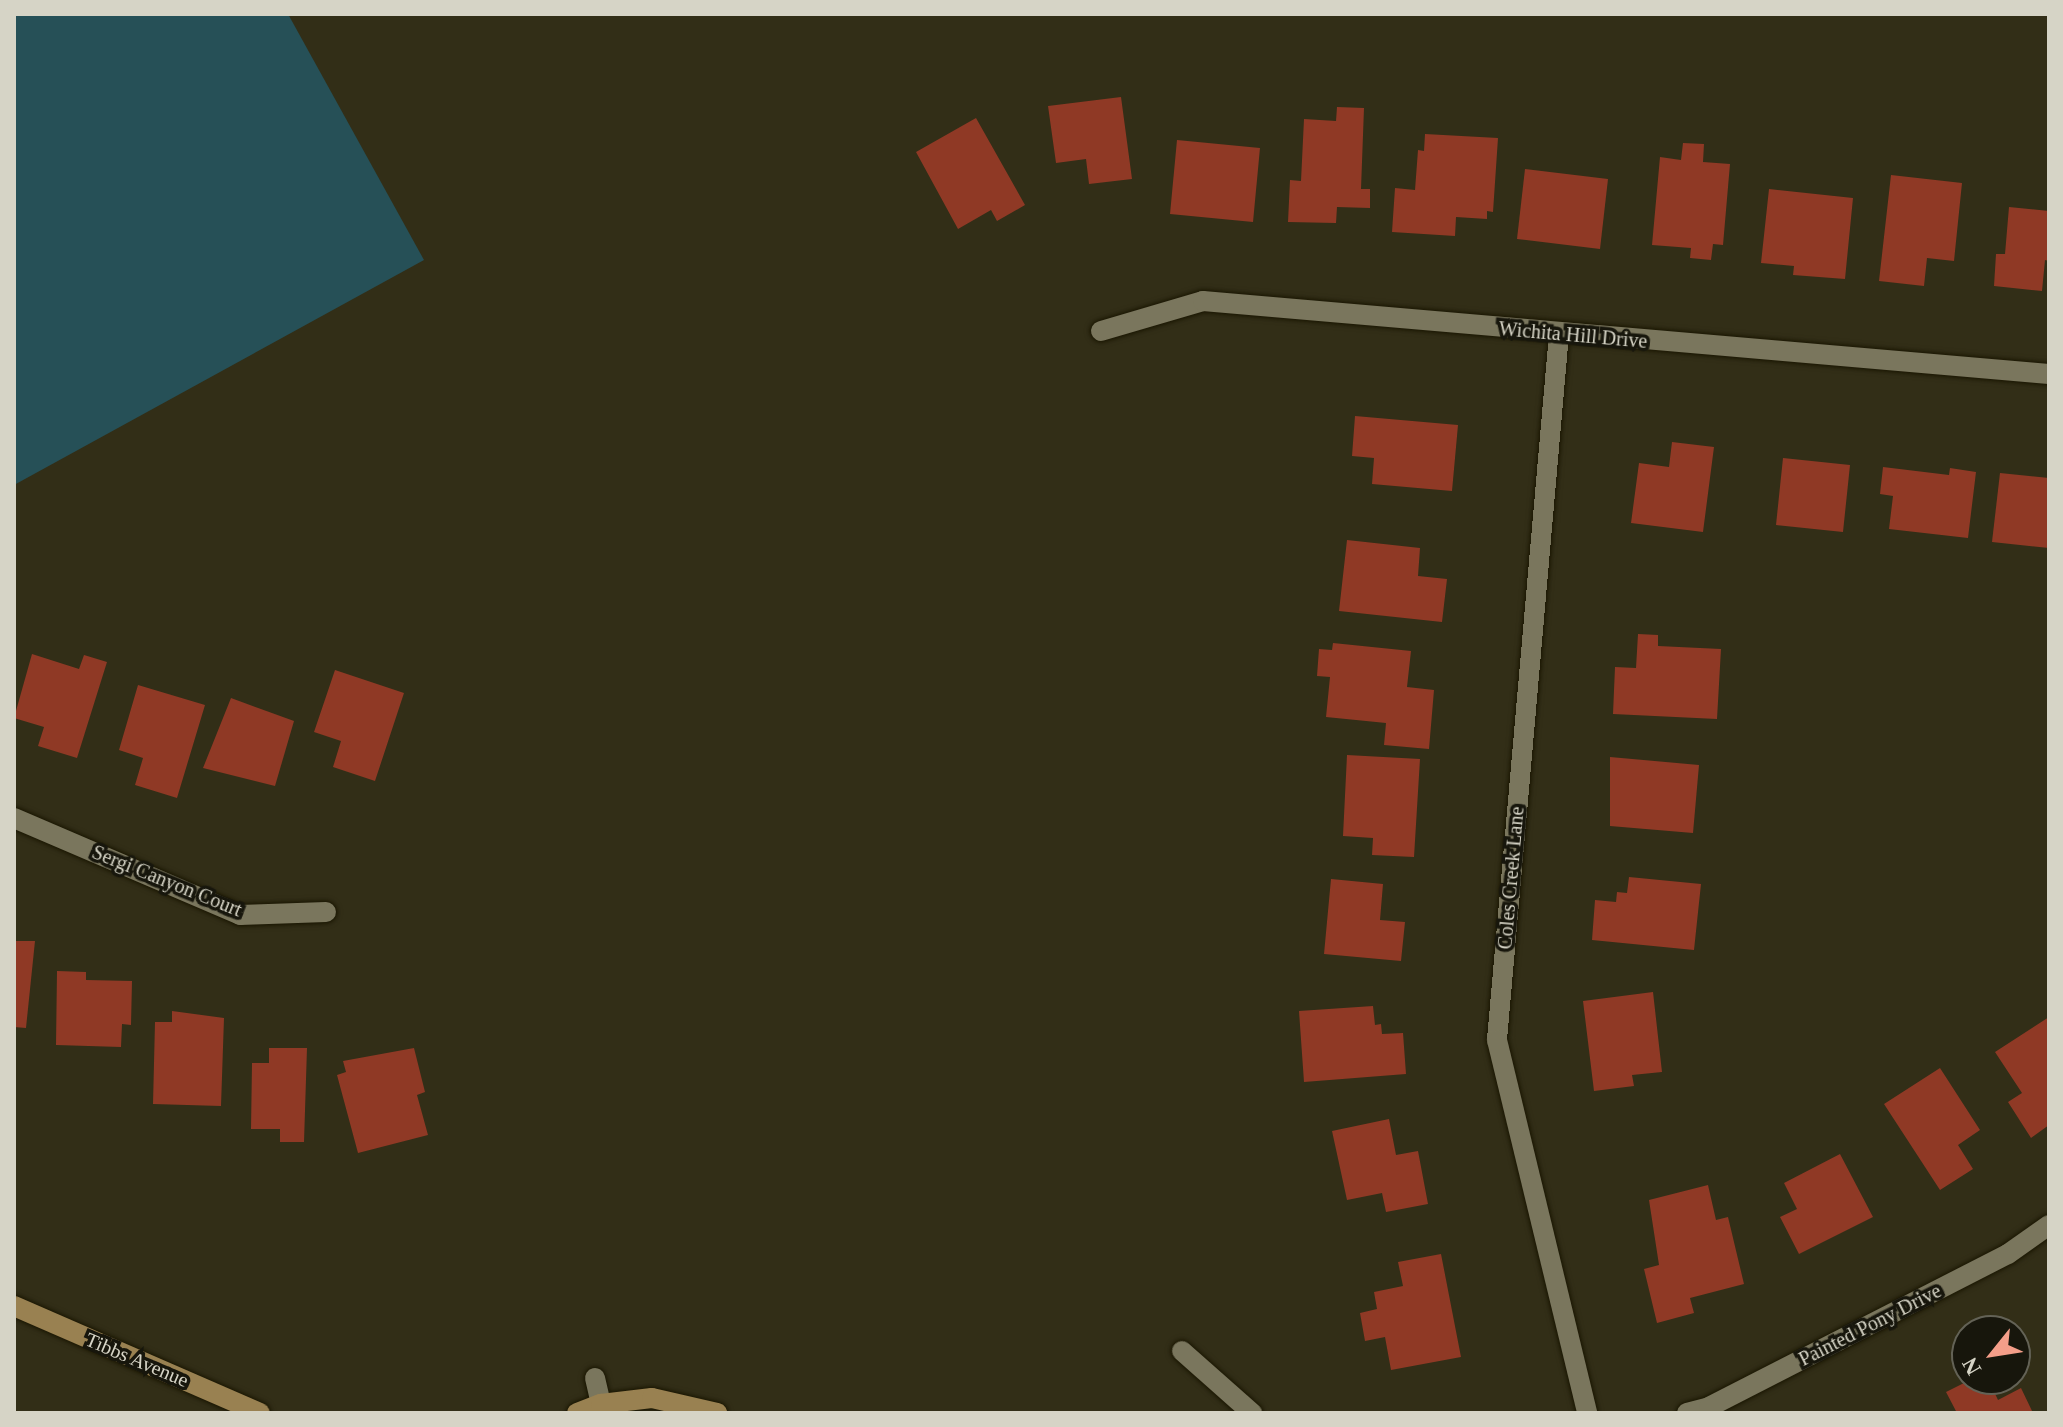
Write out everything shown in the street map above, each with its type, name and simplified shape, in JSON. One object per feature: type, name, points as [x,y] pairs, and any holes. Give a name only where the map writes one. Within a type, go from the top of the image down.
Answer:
[{"type":"street","name":"Wichita Hill Drive","points":[[1101,331],[1203,301],[2049,374]]},
{"type":"street","name":"Coles Creek Lane","points":[[1559,334],[1497,1040],[1587,1413]]},
{"type":"street","name":"Sergi Canyon Court","points":[[14,818],[240,915],[326,912]]},
{"type":"street","name":"Painted Pony Drive","points":[[1687,1413],[1709,1407],[2008,1254],[2049,1225]]},
{"type":"street","name":"Tibbs Avenue","points":[[14,1306],[260,1413]]},
{"type":"street","points":[[1182,1351],[1252,1413]]},
{"type":"street","points":[[595,1378],[601,1404]]},
{"type":"street","points":[[577,1413],[601,1404],[652,1398],[717,1413]]},
{"type":"water","points":[[14,14],[288,14],[424,260],[14,485]]},
{"type":"building","points":[[1121,97],[1132,179],[1089,184],[1086,159],[1056,163],[1048,106]]},
{"type":"building","points":[[1337,107],[1364,108],[1361,189],[1370,189],[1370,208],[1337,207],[1336,223],[1288,222],[1290,180],[1301,181],[1304,119],[1336,121]]},
{"type":"building","points":[[976,118],[1025,205],[997,221],[991,210],[958,229],[916,152]]},
{"type":"building","points":[[1425,134],[1498,138],[1493,212],[1487,211],[1487,219],[1456,217],[1455,236],[1392,232],[1395,188],[1415,190],[1418,150],[1424,151]]},
{"type":"building","points":[[1177,140],[1260,148],[1253,222],[1170,214]]},
{"type":"building","points":[[1683,143],[1704,144],[1703,162],[1730,164],[1723,245],[1713,244],[1711,260],[1690,258],[1691,248],[1652,245],[1660,157],[1681,160]]},
{"type":"building","points":[[1525,169],[1608,179],[1600,249],[1517,239]]},
{"type":"building","points":[[1891,175],[1962,183],[1954,261],[1927,258],[1924,286],[1879,281]]},
{"type":"building","points":[[1769,189],[1853,198],[1845,279],[1793,275],[1794,266],[1761,263]]},
{"type":"building","points":[[2009,207],[2049,211],[2049,261],[2045,260],[2042,291],[1994,286],[1996,254],[2005,254]]},
{"type":"building","points":[[1355,416],[1458,425],[1452,491],[1372,484],[1374,458],[1352,456]]},
{"type":"building","points":[[1672,442],[1714,447],[1703,532],[1631,523],[1639,463],[1669,467]]},
{"type":"building","points":[[1783,458],[1850,465],[1843,532],[1776,525]]},
{"type":"building","points":[[1883,467],[1949,475],[1950,468],[1976,472],[1968,538],[1889,529],[1893,496],[1880,494]]},
{"type":"building","points":[[2000,473],[2049,478],[2049,548],[1992,542]]},
{"type":"building","points":[[1347,540],[1420,548],[1418,576],[1447,579],[1442,622],[1339,611]]},
{"type":"building","points":[[1638,634],[1658,635],[1658,646],[1721,649],[1717,719],[1613,714],[1615,667],[1636,668]]},
{"type":"building","points":[[1333,643],[1411,651],[1407,687],[1434,690],[1429,749],[1384,745],[1386,723],[1326,717],[1330,677],[1317,676],[1319,649],[1332,650]]},
{"type":"building","points":[[32,654],[79,669],[84,655],[107,662],[77,758],[38,746],[44,727],[14,718]]},
{"type":"building","points":[[335,670],[404,693],[375,781],[333,767],[341,741],[314,732]]},
{"type":"building","points":[[138,685],[205,705],[177,798],[135,785],[143,758],[119,750]]},
{"type":"building","points":[[231,698],[294,721],[275,786],[203,768]]},
{"type":"building","points":[[1347,755],[1420,759],[1414,857],[1372,855],[1373,838],[1343,836]]},
{"type":"building","points":[[1610,757],[1699,765],[1693,833],[1610,826]]},
{"type":"building","points":[[1629,877],[1701,884],[1694,950],[1592,940],[1595,900],[1616,902],[1617,892],[1627,893]]},
{"type":"building","points":[[1331,879],[1383,884],[1380,920],[1405,922],[1401,961],[1324,954]]},
{"type":"building","points":[[14,941],[35,941],[26,1028],[14,1027]]},
{"type":"building","points":[[57,971],[86,972],[86,980],[132,981],[131,1025],[122,1024],[121,1047],[56,1045]]},
{"type":"building","points":[[1653,992],[1662,1072],[1632,1075],[1634,1086],[1594,1091],[1583,1001]]},
{"type":"building","points":[[1373,1006],[1375,1025],[1381,1024],[1382,1034],[1403,1033],[1406,1074],[1304,1082],[1299,1011]]},
{"type":"building","points":[[172,1011],[224,1018],[221,1106],[153,1104],[155,1022],[172,1022]]},
{"type":"building","points":[[2049,1017],[2049,1125],[2031,1138],[2008,1102],[2022,1093],[1995,1052]]},
{"type":"building","points":[[269,1048],[307,1048],[304,1142],[280,1142],[280,1129],[251,1129],[252,1063],[269,1063]]},
{"type":"building","points":[[414,1048],[425,1092],[417,1095],[428,1135],[358,1153],[337,1075],[346,1072],[343,1061]]},
{"type":"building","points":[[1940,1068],[1980,1130],[1958,1145],[1973,1169],[1940,1190],[1884,1104]]},
{"type":"building","points":[[1389,1119],[1396,1155],[1418,1151],[1428,1204],[1386,1212],[1382,1193],[1347,1200],[1332,1131]]},
{"type":"building","points":[[1840,1154],[1873,1217],[1799,1254],[1780,1217],[1797,1209],[1784,1183]]},
{"type":"building","points":[[1708,1185],[1716,1220],[1728,1217],[1744,1284],[1690,1298],[1694,1313],[1657,1323],[1644,1269],[1659,1265],[1649,1200]]},
{"type":"building","points":[[1441,1254],[1461,1357],[1391,1370],[1385,1337],[1365,1341],[1360,1313],[1377,1309],[1374,1292],[1403,1286],[1398,1262]]},
{"type":"building","points":[[1951,1390],[1951,1395],[1996,1395],[1998,1400],[2008,1395],[2024,1395],[2033,1413],[1957,1413],[1946,1392]]}]
